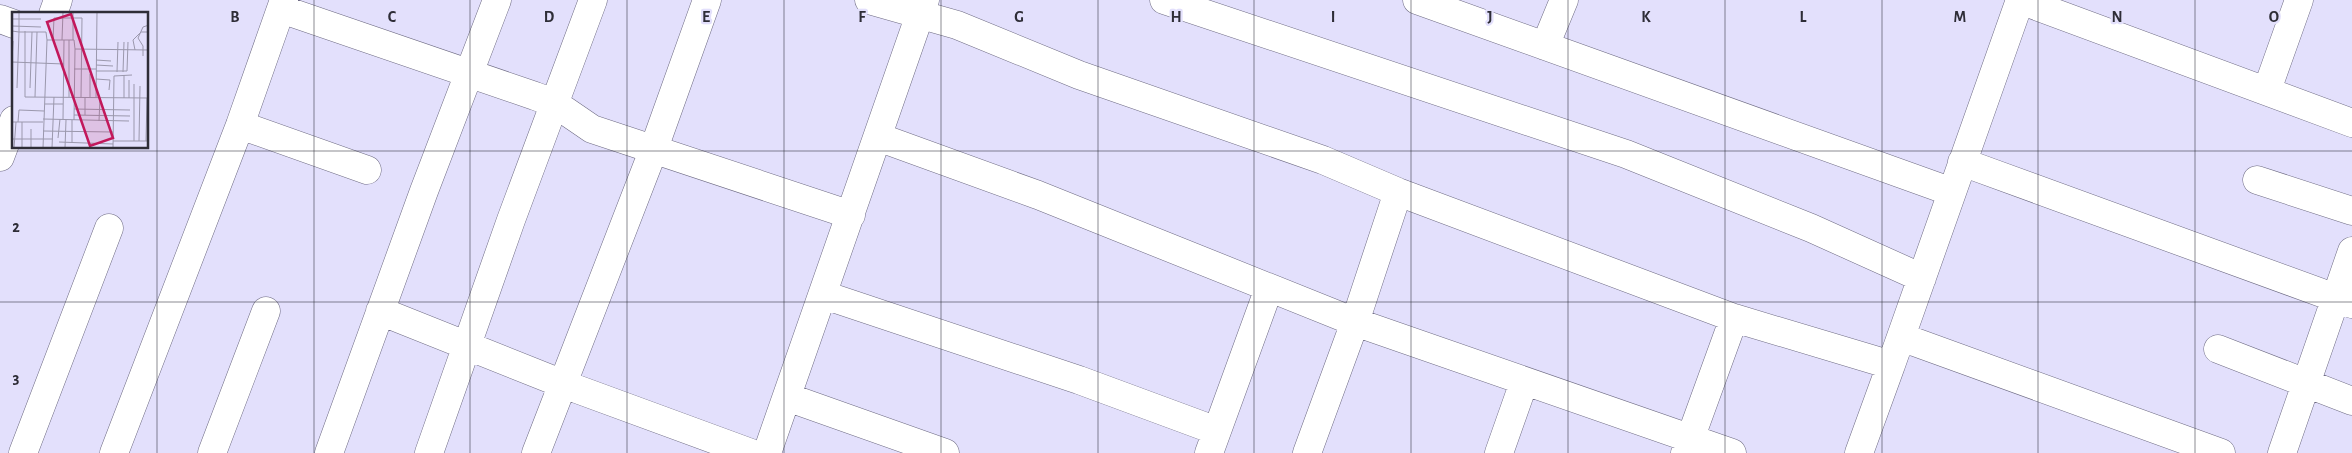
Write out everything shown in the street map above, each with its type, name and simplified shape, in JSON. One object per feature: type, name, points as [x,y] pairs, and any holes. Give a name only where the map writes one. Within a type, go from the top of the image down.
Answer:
[{"type":"street","points":[[54,12],[58,0]]},
{"type":"street","points":[[329,453],[380,311],[497,0]]},
{"type":"street","points":[[429,453],[554,103],[593,0]]},
{"type":"street","points":[[536,453],[653,151],[707,0]]},
{"type":"street","points":[[869,0],[922,8],[957,25],[1079,75],[1323,160],[1398,192],[1734,318],[1891,365]]},
{"type":"street","points":[[1164,0],[1626,154],[1811,228],[1922,278]]},
{"type":"street","points":[[1416,0],[1952,192]]},
{"type":"street","points":[[1545,46],[1564,0]]},
{"type":"street","points":[[1859,453],[2020,0],[2352,123]]},
{"type":"street","points":[[2267,90],[2298,0]]},
{"type":"street","points":[[114,453],[240,125],[282,4],[554,103],[578,121],[592,128],[653,151],[851,215]]},
{"type":"street","points":[[767,453],[824,295],[922,8]]},
{"type":"street","points":[[0,19],[12,23]]},
{"type":"street","points":[[0,157],[12,125]]},
{"type":"street","points":[[240,125],[368,170]]},
{"type":"street","points":[[878,137],[1038,195],[1355,322],[1524,382],[1688,445],[1732,453]]},
{"type":"street","points":[[1962,162],[2344,300]]},
{"type":"street","points":[[2257,180],[2352,211]]},
{"type":"street","points":[[1307,453],[1355,322],[1398,192]]},
{"type":"street","points":[[23,453],[109,228]]},
{"type":"street","points":[[2282,453],[2305,384],[2344,300],[2352,251]]},
{"type":"street","points":[[824,295],[1079,380],[1213,442],[1269,288]]},
{"type":"street","points":[[212,453],[266,311]]},
{"type":"street","points":[[380,311],[563,384],[751,453]]},
{"type":"street","points":[[1688,445],[1734,318]]},
{"type":"street","points":[[1901,337],[2221,453]]},
{"type":"street","points":[[2218,349],[2352,401]]},
{"type":"street","points":[[1499,453],[1524,382]]},
{"type":"street","points":[[787,396],[945,453]]},
{"type":"street","points":[[0,451],[6,453]]}]
